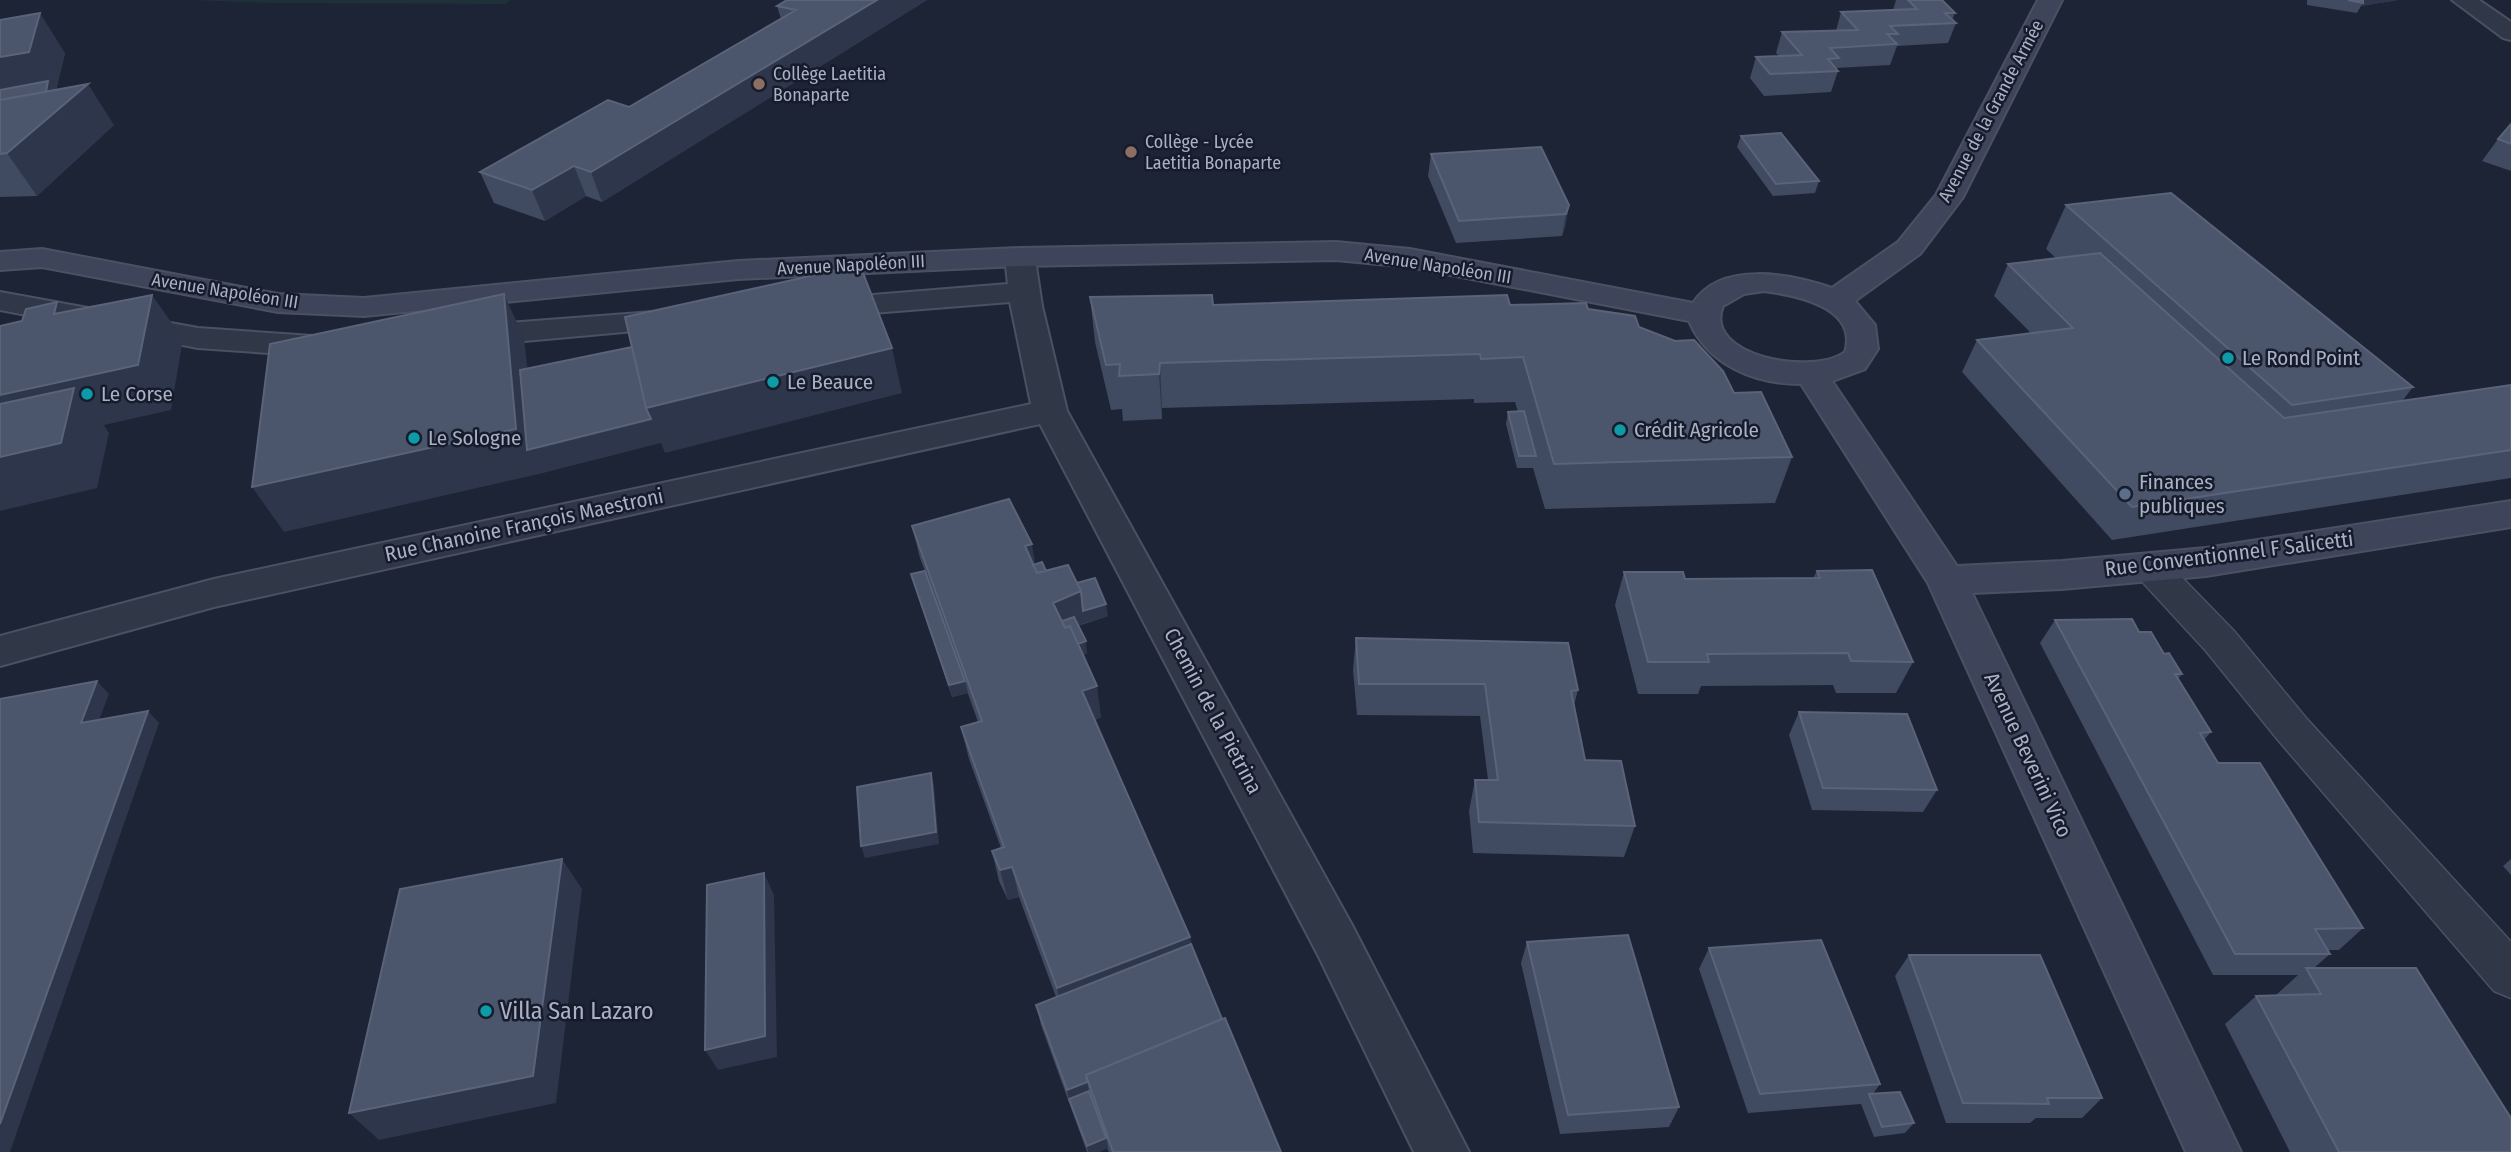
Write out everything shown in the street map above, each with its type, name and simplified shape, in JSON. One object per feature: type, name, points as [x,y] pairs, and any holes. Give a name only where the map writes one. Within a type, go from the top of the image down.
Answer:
[{"type":"main road","name":"Avenue de la Grande Armée","points":[[1835,301],[1909,248],[1949,197],[2050,0]]},
{"type":"main road","name":"Avenue Napoléon III","points":[[0,261],[43,258],[278,303],[363,307],[738,270],[1020,257],[1336,251],[1410,258],[1703,314]]},
{"type":"main road","points":[[1764,282],[1813,291],[1835,301],[1853,316],[1863,331],[1864,347],[1855,361],[1836,370],[1812,375],[1789,374],[1745,362],[1713,339],[1703,314],[1709,301],[1722,291],[1741,284],[1764,282]]},
{"type":"main road","name":"Avenue Beverini Vico","points":[[1812,375],[1946,580],[2214,1152]]},
{"type":"main road","name":"Rue Conventionnel F Salicetti","points":[[1946,580],[2062,575],[2206,562],[2511,514]]},
{"type":"street","points":[[2464,0],[2511,33]]},
{"type":"street","name":"Chemin de la Pietrina","points":[[1020,257],[1024,292],[1050,411],[1328,928],[1442,1152]]},
{"type":"street","points":[[973,260],[974,296]]},
{"type":"street","points":[[796,310],[1024,292]]},
{"type":"street","points":[[0,301],[198,338],[330,347],[358,345]]},
{"type":"street","points":[[440,338],[714,317]]},
{"type":"street","points":[[62,341],[124,324]]},
{"type":"street","name":"Rue Chanoine François Maestroni","points":[[0,651],[214,593],[1050,411]]},
{"type":"lane","points":[[2149,566],[2220,641],[2292,729],[2511,976]]},
{"type":"shaded area","points":[[191,0],[510,0],[506,4]]},
{"type":"building","points":[[787,0],[877,0],[591,172],[574,166],[532,190],[480,172],[608,100],[629,107],[796,10],[777,6]]},
{"type":"building","points":[[1908,0],[1942,0],[1955,13],[1945,13],[1956,23],[1890,26],[1898,34],[1887,34],[1897,44],[1830,48],[1839,58],[1828,59],[1838,71],[1770,74],[1756,57],[1802,55],[1782,32],[1858,30],[1841,12],[1917,9]]},
{"type":"building","points":[[40,13],[29,52],[0,57],[0,20]]},
{"type":"building","points":[[48,81],[46,92],[0,100],[0,90]]},
{"type":"building","points":[[88,84],[7,153],[0,154],[0,100]]},
{"type":"building","points":[[2511,124],[2511,144],[2498,139]]},
{"type":"building","points":[[1781,133],[1819,181],[1776,184],[1741,136]]},
{"type":"building","points":[[1541,147],[1569,205],[1566,214],[1459,221],[1431,154]]},
{"type":"building","points":[[2171,193],[2413,387],[2292,405],[2066,205]]},
{"type":"building","points":[[2100,253],[2284,418],[2511,385],[2511,450],[2132,507],[1977,340],[2073,328],[2008,264]]},
{"type":"building","points":[[860,265],[892,348],[646,408],[625,317]]},
{"type":"building","points":[[504,294],[516,429],[252,487],[270,344]]},
{"type":"building","points":[[152,295],[138,365],[0,395],[0,326],[22,321],[26,309],[57,302],[54,314]]},
{"type":"building","points":[[1212,295],[1213,305],[1507,295],[1510,305],[1586,303],[1588,309],[1635,316],[1639,327],[1675,341],[1694,340],[1723,371],[1734,393],[1761,392],[1792,457],[1554,464],[1523,357],[1481,359],[1480,354],[1160,363],[1159,374],[1119,376],[1120,364],[1106,365],[1090,297]]},
{"type":"building","points":[[632,347],[651,419],[527,450],[520,370]]},
{"type":"building","points":[[74,388],[61,443],[0,457],[0,404]]},
{"type":"building","points":[[1524,411],[1536,456],[1519,456],[1508,412]]},
{"type":"building","points":[[1009,499],[1032,544],[1025,546],[1037,573],[1068,565],[1081,591],[1053,603],[1065,628],[1070,626],[1097,686],[1082,691],[1190,937],[1057,988],[1012,867],[1000,870],[992,851],[1004,847],[961,727],[982,721],[912,526]]},
{"type":"building","points":[[1042,562],[1046,571],[1037,573],[1033,565]]},
{"type":"building","points":[[1872,570],[1913,662],[1851,661],[1848,653],[1707,654],[1709,662],[1648,662],[1624,572],[1683,572],[1685,579],[1820,578],[1817,571]]},
{"type":"building","points":[[925,571],[965,681],[949,685],[911,574]]},
{"type":"building","points":[[1095,578],[1106,604],[1083,611],[1081,591],[1077,583]]},
{"type":"building","points":[[1074,617],[1086,641],[1078,644],[1070,626],[1065,628],[1062,621]]},
{"type":"building","points":[[2132,619],[2139,632],[2151,632],[2164,654],[2169,653],[2182,674],[2175,674],[2211,732],[2200,733],[2218,763],[2260,763],[2363,928],[2315,929],[2330,954],[2235,954],[2055,620]]},
{"type":"building","points":[[1356,638],[1568,643],[1578,690],[1571,691],[1585,760],[1621,761],[1635,826],[1479,822],[1475,780],[1498,780],[1485,684],[1359,684]]},
{"type":"building","points":[[97,681],[81,723],[148,711],[0,1124],[0,699]]},
{"type":"building","points":[[1799,712],[1907,714],[1937,790],[1823,788]]},
{"type":"building","points":[[931,773],[936,832],[861,846],[857,787]]},
{"type":"building","name":"Villa San Lazaro","points":[[562,859],[533,1076],[349,1113],[400,889]]},
{"type":"building","points":[[764,873],[765,1036],[705,1050],[707,885]]},
{"type":"building","points":[[1628,935],[1679,1107],[1568,1115],[1527,942]]},
{"type":"building","points":[[1821,940],[1880,1084],[1760,1094],[1709,948]]},
{"type":"building","points":[[1191,944],[1222,1019],[1086,1075],[1087,1082],[1067,1090],[1036,1005]]},
{"type":"building","points":[[1909,955],[2040,955],[2102,1098],[2047,1098],[2049,1104],[1963,1103]]},
{"type":"building","points":[[2306,968],[2416,968],[2511,1118],[2511,1152],[2339,1152],[2256,996],[2321,994]]},
{"type":"building","points":[[1225,1018],[1281,1152],[1113,1152],[1086,1075]]},
{"type":"building","points":[[1089,1091],[1106,1138],[1087,1146],[1069,1099]]},
{"type":"building","points":[[1900,1092],[1914,1123],[1882,1127],[1869,1094]]},
{"type":"place","name":"Collège Laetitia Bonaparte","points":[[759,84]]},
{"type":"place","name":"Collège - Lycée Laetitia Bonaparte","points":[[1131,152]]},
{"type":"place","name":"Le Rond Point","points":[[2228,358]]},
{"type":"place","name":"Le Beauce","points":[[773,382]]},
{"type":"place","name":"Le Corse","points":[[87,394]]},
{"type":"place","name":"Crédit Agricole","points":[[1620,430]]},
{"type":"place","name":"Le Sologne","points":[[414,438]]},
{"type":"place","name":"Finances publiques","points":[[2125,494]]},
{"type":"place","name":"Villa San Lazaro","points":[[486,1011]]}]
